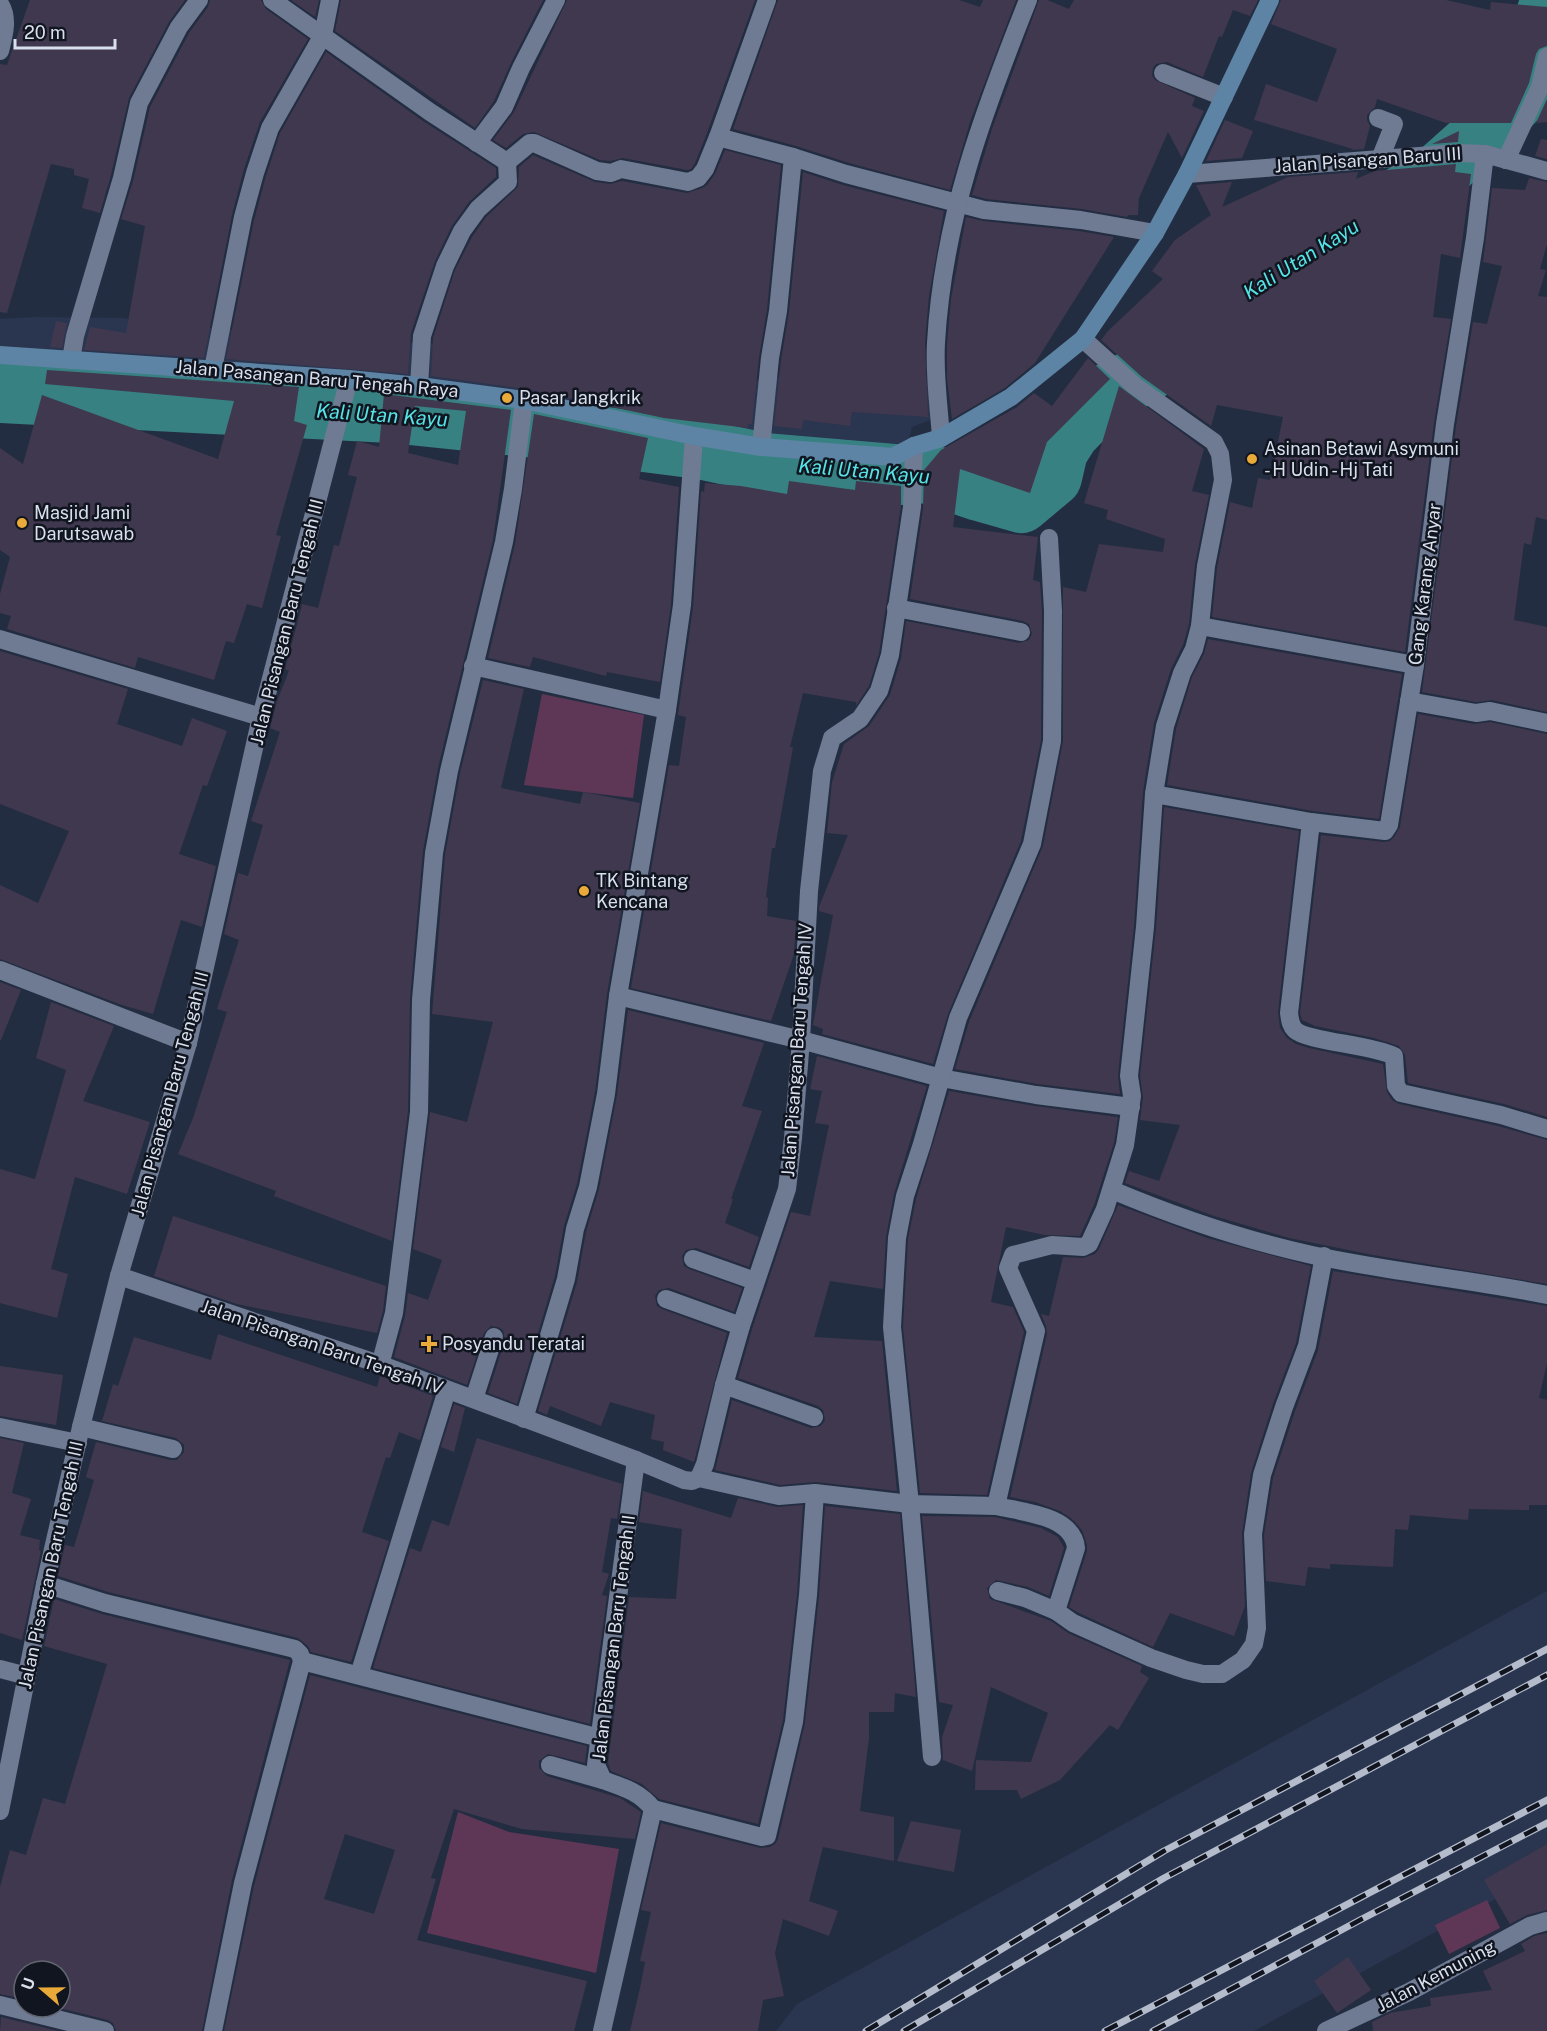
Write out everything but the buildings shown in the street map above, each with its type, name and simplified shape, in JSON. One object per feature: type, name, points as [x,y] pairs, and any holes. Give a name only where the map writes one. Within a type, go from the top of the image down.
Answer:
[{"type":"street","points":[[71,360],[75,336],[122,178],[139,103],[179,27],[199,0]]},
{"type":"street","points":[[272,0],[430,112],[507,162]]},
{"type":"street","points":[[213,369],[243,216],[270,128],[323,35],[330,0]]},
{"type":"street","points":[[477,142],[504,107],[556,0]]},
{"type":"street","points":[[507,162],[530,143],[534,143],[597,171],[611,173],[621,169],[688,182],[698,178],[705,169],[718,137],[767,0]]},
{"type":"street","points":[[941,438],[936,345],[941,292],[957,203],[974,143],[1028,0]]},
{"type":"street","name":"Jalan Pasangan Baru Tengah Raya","points":[[0,355],[349,379],[419,386],[524,400],[693,444],[893,457],[914,446],[941,438],[1011,397],[1083,339],[1155,233],[1187,174],[1270,0]]},
{"type":"street","points":[[0,4],[5,17],[0,51]]},
{"type":"street","points":[[1506,160],[1540,87],[1547,57]]},
{"type":"street","points":[[1163,73],[1224,97]]},
{"type":"street","points":[[1378,118],[1394,124],[1380,159]]},
{"type":"street","points":[[718,137],[846,174],[984,210],[1081,220],[1155,233]]},
{"type":"street","name":"Jalan Pisangan Baru III","points":[[1187,174],[1472,153],[1547,171]]},
{"type":"street","name":"Gang Karang Anyar","points":[[1311,822],[1385,831],[1389,825],[1415,665],[1445,424],[1475,238],[1472,153]]},
{"type":"street","points":[[761,447],[770,358],[778,311],[793,157]]},
{"type":"street","points":[[419,386],[422,336],[446,266],[462,231],[478,209],[508,182],[507,162]]},
{"type":"street","points":[[996,1506],[1036,1331],[1008,1268],[1013,1255],[1052,1245],[1083,1247],[1089,1244],[1112,1190],[1125,1145],[1132,1096],[1130,1076],[1145,927],[1154,794],[1165,726],[1182,673],[1194,649],[1200,626],[1206,566],[1223,480],[1220,454],[1215,442],[1131,383],[1083,339]]},
{"type":"street","name":"Jalan Pisangan Baru Tengah III","points":[[0,1811],[45,1584],[79,1435],[119,1276],[188,1043],[261,717],[349,379]]},
{"type":"street","points":[[380,1365],[394,1313],[420,1112],[421,1000],[434,854],[449,771],[504,542],[524,400]]},
{"type":"street","points":[[524,1419],[566,1279],[575,1229],[588,1187],[606,1094],[618,996],[667,710],[682,605],[693,444]]},
{"type":"street","name":"Jalan Pisangan Baru Tengah IV","points":[[119,1276],[380,1365],[684,1480],[692,1481],[699,1478],[705,1464],[724,1384],[741,1326],[788,1181],[801,1040],[809,891],[822,771],[832,738],[860,719],[879,691],[890,655],[912,507],[914,446]]},
{"type":"street","points":[[932,1757],[892,1327],[897,1238],[905,1196],[958,1018],[1032,844],[1052,741],[1053,611],[1049,538]]},
{"type":"street","points":[[896,609],[1021,632]]},
{"type":"street","points":[[1200,626],[1415,665]]},
{"type":"street","points":[[0,639],[261,717]]},
{"type":"street","points":[[473,666],[667,710]]},
{"type":"street","points":[[1409,700],[1476,713],[1490,711],[1547,723]]},
{"type":"street","points":[[1154,794],[1311,822],[1289,1013],[1294,1029],[1304,1036],[1358,1045],[1394,1056],[1396,1086],[1401,1093],[1501,1114],[1547,1129]]},
{"type":"street","points":[[0,970],[188,1043]]},
{"type":"street","points":[[618,996],[801,1040],[941,1078],[1036,1095],[1131,1107]]},
{"type":"street","points":[[1112,1190],[1221,1230],[1324,1256],[1426,1276],[1480,1282],[1547,1295]]},
{"type":"street","points":[[998,1591],[1025,1598],[1056,1611],[1074,1623],[1151,1658],[1203,1674],[1222,1674],[1243,1660],[1254,1644],[1257,1628],[1253,1534],[1262,1475],[1307,1346],[1324,1256]]},
{"type":"street","points":[[693,1259],[755,1281]]},
{"type":"street","points":[[666,1299],[741,1326]]},
{"type":"street","points":[[474,1400],[494,1337]]},
{"type":"street","points":[[724,1384],[814,1417]]},
{"type":"street","points":[[359,1675],[447,1390]]},
{"type":"street","points":[[0,1427],[79,1435],[173,1449]]},
{"type":"street","name":"Jalan Pisangan Baru Tengah II","points":[[636,1460],[596,1765],[603,1780],[634,1791],[653,1809]]},
{"type":"street","points":[[699,1478],[778,1496],[815,1493],[910,1504],[996,1506],[1059,1523],[1076,1540],[1076,1548],[1056,1611]]},
{"type":"street","points":[[602,2031],[653,1809],[762,1837],[767,1836],[794,1722],[808,1595],[815,1493]]},
{"type":"street","points":[[45,1584],[105,1603],[295,1649],[300,1654],[302,1661],[243,1883],[213,2031]]},
{"type":"street","points":[[302,1661],[600,1738]]},
{"type":"street","points":[[0,1669],[27,1676]]},
{"type":"street","points":[[550,1765],[603,1780]]},
{"type":"street","name":"Jalan Kemuning","points":[[1326,2031],[1409,1992],[1530,1926],[1547,1921]]},
{"type":"street","points":[[0,2005],[105,2031]]},
{"type":"shaded area","name":"Pasar Jangkrik","points":[[122,318],[163,324],[370,341],[427,343],[763,381],[782,376],[872,376],[933,383],[934,406],[930,420],[912,427],[907,446],[905,475],[764,463],[699,449],[535,428],[391,413],[0,393],[0,319]]},
{"type":"shaded area","points":[[542,694],[644,715],[633,798],[524,785]]},
{"type":"shaded area","points":[[1547,1591],[1547,1871],[1254,2031],[776,2031],[797,2004]]},
{"type":"shaded area","points":[[458,1812],[509,1832],[619,1849],[596,1973],[427,1933]]},
{"type":"shaded area","points":[[1487,1900],[1500,1928],[1449,1954],[1435,1925]]},
{"type":"waterway","name":"Kali Utan Kayu","points":[[1378,211],[1442,170],[1488,129],[1522,93],[1545,29],[1547,11]]},
{"type":"waterway","name":"Kali Utan Kayu","points":[[0,393],[391,413],[535,428],[699,449],[764,463],[905,475],[926,473],[1021,503],[1052,477],[1058,451],[1070,432],[1108,393],[1146,373],[1205,324]]},
{"type":"railway","points":[[866,2031],[1164,1851],[1547,1649]]},
{"type":"railway","points":[[904,2031],[1164,1878],[1547,1675]]},
{"type":"railway","points":[[1105,2031],[1547,1800]]},
{"type":"railway","points":[[1153,2031],[1547,1823]]},
{"type":"place","name":"Pasar Jangkrik","points":[[507,398]]},
{"type":"place","name":"Asinan Betawi Asymuni - H Udin - Hj Tati","points":[[1252,459]]},
{"type":"place","name":"Masjid Jami Darutsawab","points":[[22,523]]},
{"type":"place","name":"TK Bintang Kencana","points":[[584,891]]},
{"type":"place","name":"Posyandu Teratai","points":[[429,1344]]}]
